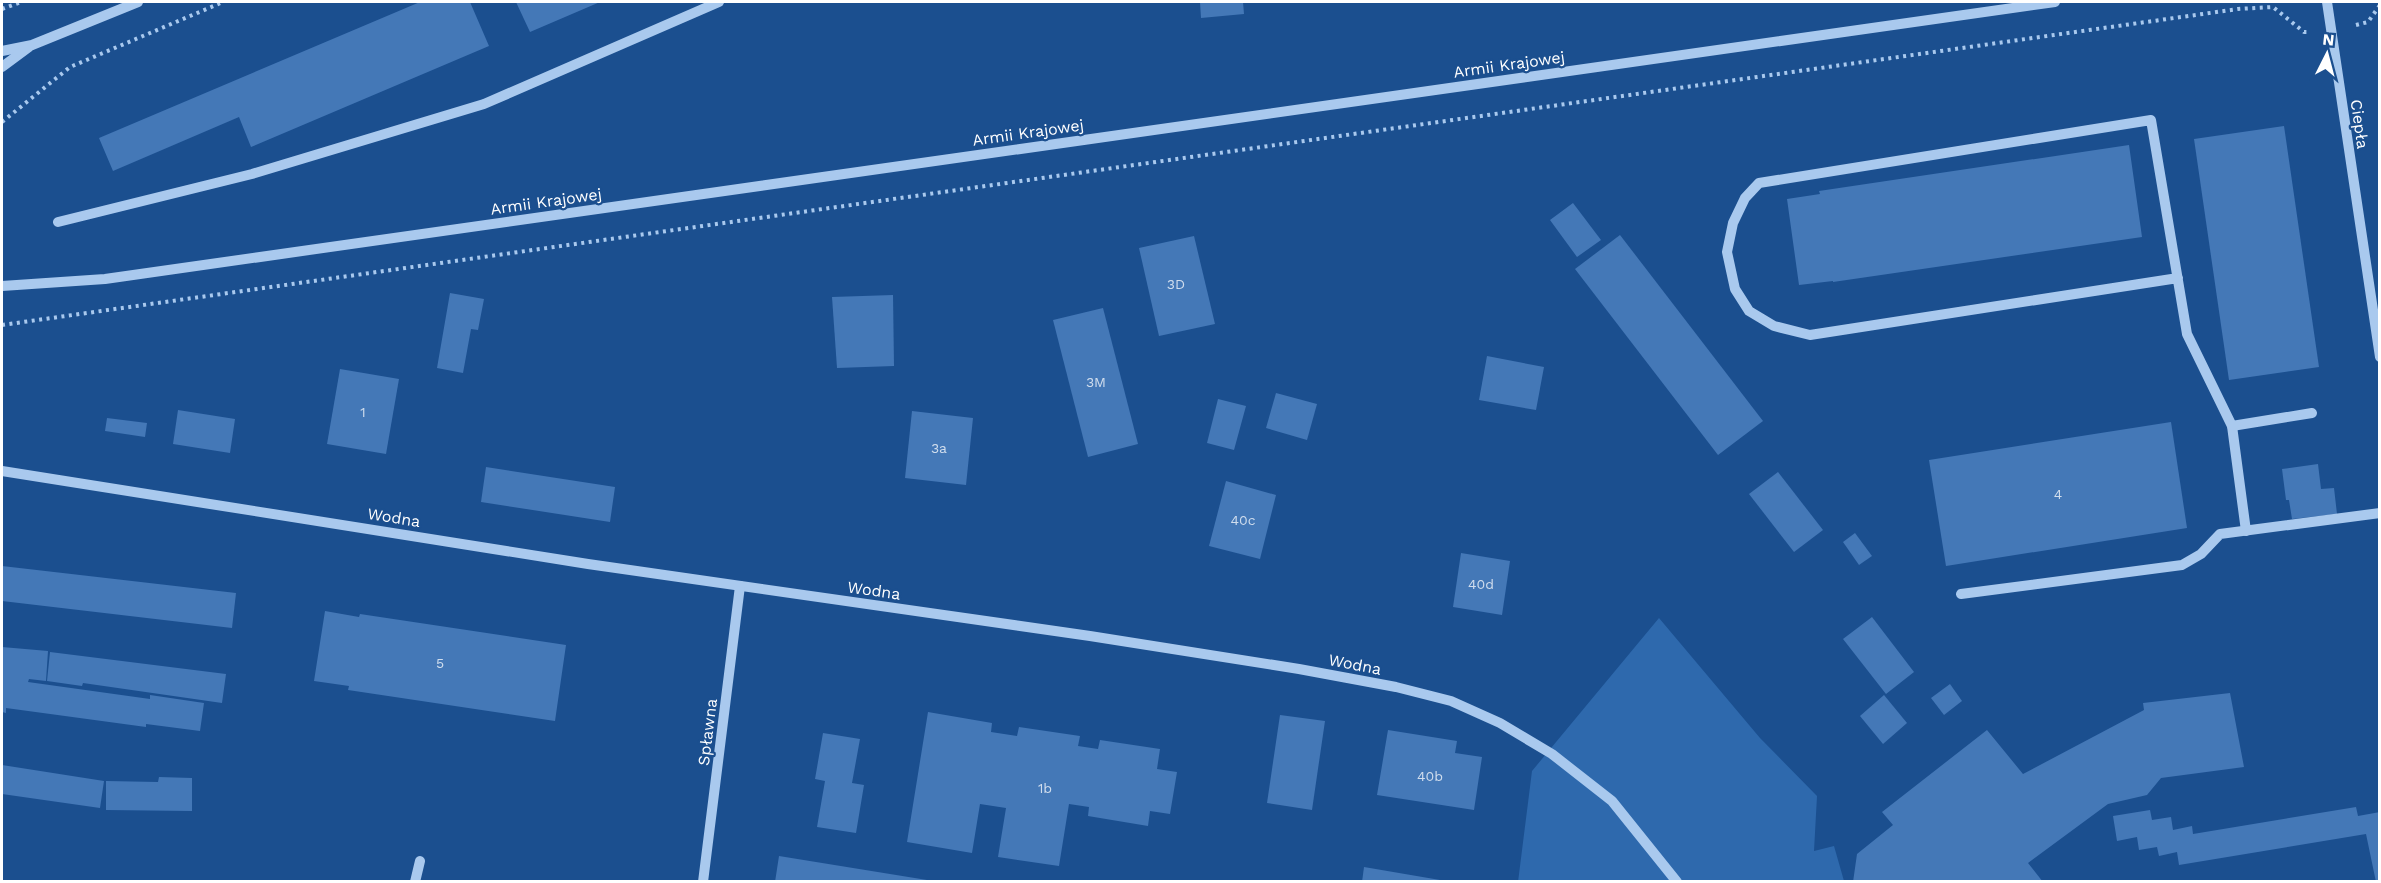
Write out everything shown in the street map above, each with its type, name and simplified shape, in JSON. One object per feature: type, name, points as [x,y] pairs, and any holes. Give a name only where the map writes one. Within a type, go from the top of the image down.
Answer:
[{"type":"street","points":[[2,51],[32,45],[138,2]]},
{"type":"street","points":[[58,222],[252,174],[484,104],[719,2]]},
{"type":"street","name":"Armii Krajowej","points":[[2,285],[105,279],[2055,2]]},
{"type":"street","name":"Ciepła","points":[[2327,2],[2379,357]]},
{"type":"street","points":[[2,67],[32,45]]},
{"type":"street","points":[[2178,278],[1810,335],[1774,326],[1749,311],[1735,289],[1727,252],[1733,224],[1745,198],[1759,183],[2151,120],[2178,278],[2187,334],[2232,426],[2246,531]]},
{"type":"street","points":[[2232,426],[2312,413]]},
{"type":"street","name":"Wodna","points":[[2,471],[740,586],[1090,636],[1299,669],[1396,687],[1450,701],[1500,723],[1552,754],[1612,801],[1677,882]]},
{"type":"street","points":[[1961,594],[2182,565],[2202,554],[2220,534],[2379,513]]},
{"type":"street","name":"Spławna","points":[[703,882],[740,586]]},
{"type":"street","points":[[415,882],[420,861]]},
{"type":"path","points":[[2,9],[21,2]]},
{"type":"path","points":[[2,122],[70,67],[223,2]]},
{"type":"path","points":[[2,325],[2238,9],[2273,7],[2304,32],[2331,29],[2367,22],[2379,5]]},
{"type":"shaded area","points":[[1659,618],[1760,738],[1817,796],[1814,851],[1834,846],[1844,881],[1518,882],[1532,771]]},
{"type":"building","points":[[420,2],[470,2],[489,46],[251,147],[239,117],[113,171],[99,138]]},
{"type":"building","points":[[516,2],[600,2],[530,32]]},
{"type":"building","points":[[1200,2],[1243,2],[1244,14],[1201,18]]},
{"type":"building","points":[[2284,126],[2319,367],[2229,380],[2194,139]]},
{"type":"building","points":[[2129,145],[2142,237],[1799,285],[1787,199],[1820,194],[1819,191]]},
{"type":"building","points":[[1573,203],[1601,240],[1577,257],[1550,220]]},
{"type":"building","points":[[1620,235],[1763,421],[1718,455],[1575,269]]},
{"type":"building","points":[[1194,236],[1215,324],[1159,336],[1139,248]]},
{"type":"building","points":[[450,293],[484,299],[478,330],[471,329],[463,373],[437,368]]},
{"type":"building","points":[[893,295],[894,366],[837,368],[832,297]]},
{"type":"building","points":[[1103,308],[1138,444],[1088,457],[1053,320]]},
{"type":"building","points":[[1487,356],[1544,367],[1536,410],[1479,400]]},
{"type":"building","points":[[340,369],[399,379],[386,454],[327,444]]},
{"type":"building","points":[[1276,393],[1317,404],[1307,440],[1266,428]]},
{"type":"building","points":[[1218,399],[1246,406],[1234,450],[1207,443]]},
{"type":"building","points":[[178,410],[235,419],[230,453],[173,444]]},
{"type":"building","points":[[912,411],[973,418],[966,485],[905,478]]},
{"type":"building","points":[[107,418],[147,423],[145,437],[105,431]]},
{"type":"building","points":[[2171,422],[2187,528],[1946,566],[1929,460]]},
{"type":"building","points":[[2318,464],[2321,489],[2334,488],[2337,514],[2292,519],[2289,500],[2286,500],[2282,469]]},
{"type":"building","points":[[486,467],[615,487],[610,522],[481,502]]},
{"type":"building","points":[[1778,472],[1823,530],[1794,552],[1749,494]]},
{"type":"building","points":[[1226,481],[1276,495],[1260,559],[1209,546]]},
{"type":"building","points":[[1855,533],[1872,556],[1859,565],[1843,542]]},
{"type":"building","points":[[1461,553],[1510,561],[1502,615],[1453,607]]},
{"type":"building","points":[[2,566],[236,593],[232,628],[2,601]]},
{"type":"building","points":[[325,611],[359,617],[360,614],[566,645],[555,721],[348,690],[349,686],[314,681]]},
{"type":"building","points":[[1872,617],[1914,672],[1886,694],[1843,639]]},
{"type":"building","points":[[2,647],[48,651],[46,681],[29,679],[28,682],[150,699],[150,695],[204,703],[200,731],[146,724],[146,727],[6,708],[6,713],[2,712]]},
{"type":"building","points":[[50,652],[226,674],[222,703],[83,683],[82,686],[47,681]]},
{"type":"building","points":[[1950,684],[1962,701],[1944,715],[1931,698]]},
{"type":"building","points":[[2230,693],[2244,767],[2161,778],[2147,795],[2108,804],[2028,863],[2043,882],[1853,882],[1857,854],[1893,825],[1882,812],[1987,730],[2023,774],[2144,710],[2143,703]]},
{"type":"building","points":[[1884,695],[1907,723],[1883,744],[1860,716]]},
{"type":"building","points":[[928,712],[992,723],[991,732],[1017,736],[1019,727],[1080,736],[1078,746],[1098,749],[1100,740],[1160,749],[1157,769],[1177,772],[1170,814],[1150,811],[1148,826],[1088,816],[1089,807],[1069,804],[1059,866],[998,857],[1006,808],[980,804],[972,853],[907,842]]},
{"type":"building","points":[[1280,715],[1325,721],[1312,810],[1267,803]]},
{"type":"building","points":[[1388,730],[1457,741],[1455,753],[1482,757],[1474,810],[1377,795]]},
{"type":"building","points":[[823,733],[860,739],[852,783],[864,785],[856,833],[817,827],[825,781],[815,779]]},
{"type":"building","points":[[2,765],[104,781],[100,808],[2,794]]},
{"type":"building","points":[[159,777],[192,778],[192,811],[106,810],[106,781],[158,782]]},
{"type":"building","points":[[2356,807],[2358,816],[2380,812],[2380,882],[2376,882],[2366,834],[2179,865],[2177,852],[2159,856],[2157,847],[2139,850],[2137,837],[2117,841],[2113,816],[2150,810],[2152,820],[2171,817],[2173,830],[2192,826],[2193,834]]},
{"type":"building","points":[[779,856],[927,880],[927,882],[775,882]]},
{"type":"building","points":[[1364,867],[1440,880],[1440,882],[1362,882]]}]
